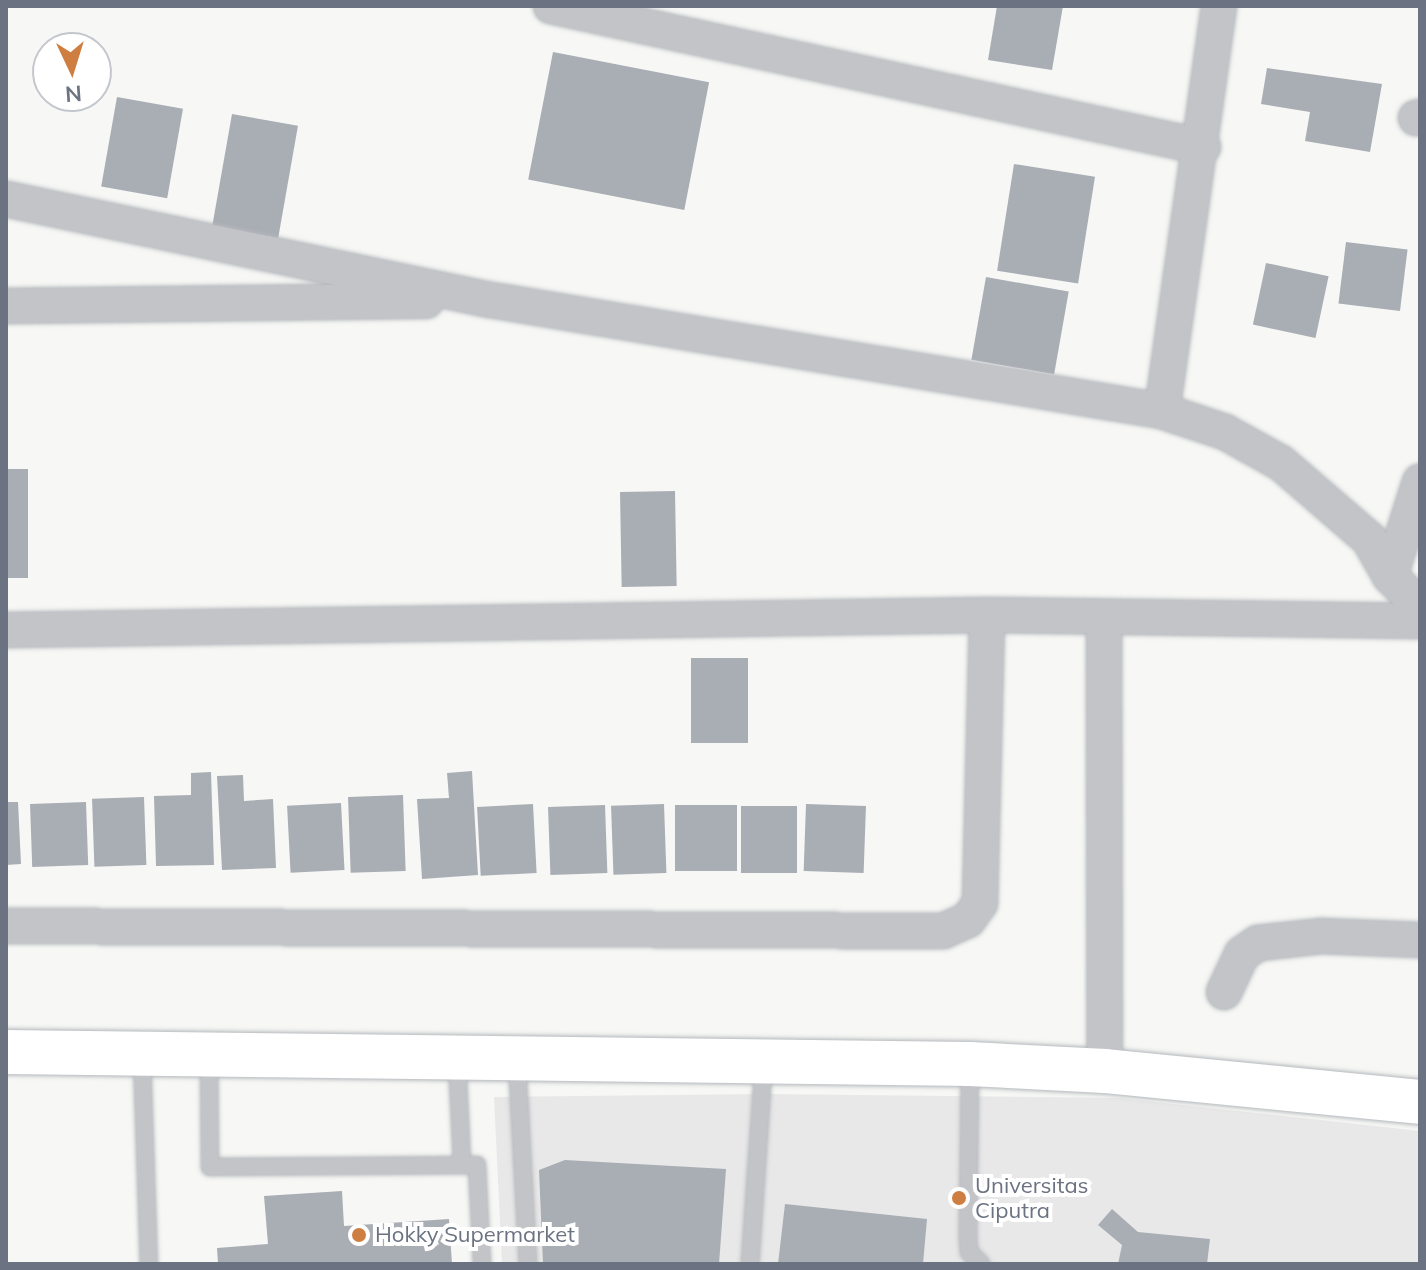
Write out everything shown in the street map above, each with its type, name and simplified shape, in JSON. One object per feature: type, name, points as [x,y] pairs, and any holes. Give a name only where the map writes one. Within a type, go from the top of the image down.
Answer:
[{"type":"street","points":[[551,6],[1203,147]]},
{"type":"street","points":[[1162,411],[1203,147],[1219,6]]},
{"type":"street","points":[[6,199],[491,300],[1162,411],[1225,432],[1281,463],[1395,556],[1420,606]]},
{"type":"street","points":[[6,306],[491,300]]},
{"type":"street","points":[[1395,556],[1420,482]]},
{"type":"street","points":[[6,926],[943,931],[968,920],[980,903],[987,615]]},
{"type":"street","points":[[6,630],[987,615],[1420,621]]},
{"type":"street","points":[[1104,617],[1105,1071]]},
{"type":"street","points":[[1224,992],[1231,969],[1258,943],[1321,936],[1420,940]]},
{"type":"street","points":[[6,1052],[209,1057],[970,1064],[1105,1071],[1420,1102]]},
{"type":"lane","points":[[142,1055],[149,1264]]},
{"type":"lane","points":[[209,1057],[210,1167],[477,1165],[482,1264]]},
{"type":"lane","points":[[457,1060],[462,1164]]},
{"type":"lane","points":[[517,1060],[528,1264]]},
{"type":"lane","points":[[750,1264],[764,1060]]},
{"type":"lane","points":[[970,1064],[968,1238],[969,1252],[981,1264]]},
{"type":"shaded area","name":"Universitas Ciputra","points":[[766,1094],[1119,1098],[1420,1131],[1420,1264],[502,1264],[494,1097]]},
{"type":"building","points":[[997,6],[1063,6],[1052,70],[988,60]]},
{"type":"building","points":[[553,52],[709,82],[684,210],[528,180]]},
{"type":"building","points":[[1267,68],[1382,84],[1370,152],[1305,141],[1310,112],[1261,104]]},
{"type":"building","points":[[117,97],[183,109],[167,198],[101,187]]},
{"type":"building","points":[[232,114],[298,126],[278,238],[212,226]]},
{"type":"building","points":[[1014,164],[1095,177],[1078,283],[997,271]]},
{"type":"building","points":[[1346,242],[1408,250],[1400,311],[1338,304]]},
{"type":"building","points":[[1266,263],[1329,276],[1316,338],[1253,325]]},
{"type":"building","points":[[986,277],[1069,292],[1054,374],[971,360]]},
{"type":"building","points":[[6,469],[28,469],[28,578],[6,578]]},
{"type":"building","points":[[675,491],[677,586],[622,587],[620,492]]},
{"type":"building","points":[[691,658],[748,658],[748,743],[691,743]]},
{"type":"building","points":[[472,771],[478,875],[422,879],[417,799],[449,798],[447,773]]},
{"type":"building","points":[[211,772],[214,865],[156,866],[154,796],[191,795],[191,773]]},
{"type":"building","points":[[243,775],[244,801],[273,799],[276,868],[222,870],[217,776]]},
{"type":"building","points":[[403,795],[406,871],[351,873],[348,797]]},
{"type":"building","points":[[144,797],[146,865],[94,867],[92,799]]},
{"type":"building","points":[[6,802],[18,802],[21,864],[6,865]]},
{"type":"building","points":[[86,802],[88,865],[32,867],[30,804]]},
{"type":"building","points":[[341,803],[345,870],[291,873],[287,806]]},
{"type":"building","points":[[533,804],[537,873],[481,876],[477,807]]},
{"type":"building","points":[[664,804],[666,873],[613,875],[611,806]]},
{"type":"building","points":[[806,804],[866,806],[864,873],[804,871]]},
{"type":"building","points":[[605,805],[607,873],[550,875],[548,807]]},
{"type":"building","points":[[675,805],[737,805],[737,871],[675,871]]},
{"type":"building","points":[[741,806],[797,806],[797,873],[741,873]]},
{"type":"building","points":[[565,1160],[726,1169],[719,1264],[543,1264],[539,1170]]},
{"type":"building","name":"Hokky Supermarket","points":[[342,1191],[344,1226],[449,1219],[452,1264],[218,1264],[217,1248],[268,1244],[264,1196]]},
{"type":"building","points":[[785,1204],[927,1219],[923,1264],[778,1264]]},
{"type":"building","points":[[1112,1209],[1138,1232],[1210,1239],[1207,1264],[1118,1264],[1122,1245],[1098,1225]]},
{"type":"place","name":"Universitas Ciputra","points":[[959,1198]]},
{"type":"place","name":"Hokky Supermarket","points":[[359,1235]]}]
